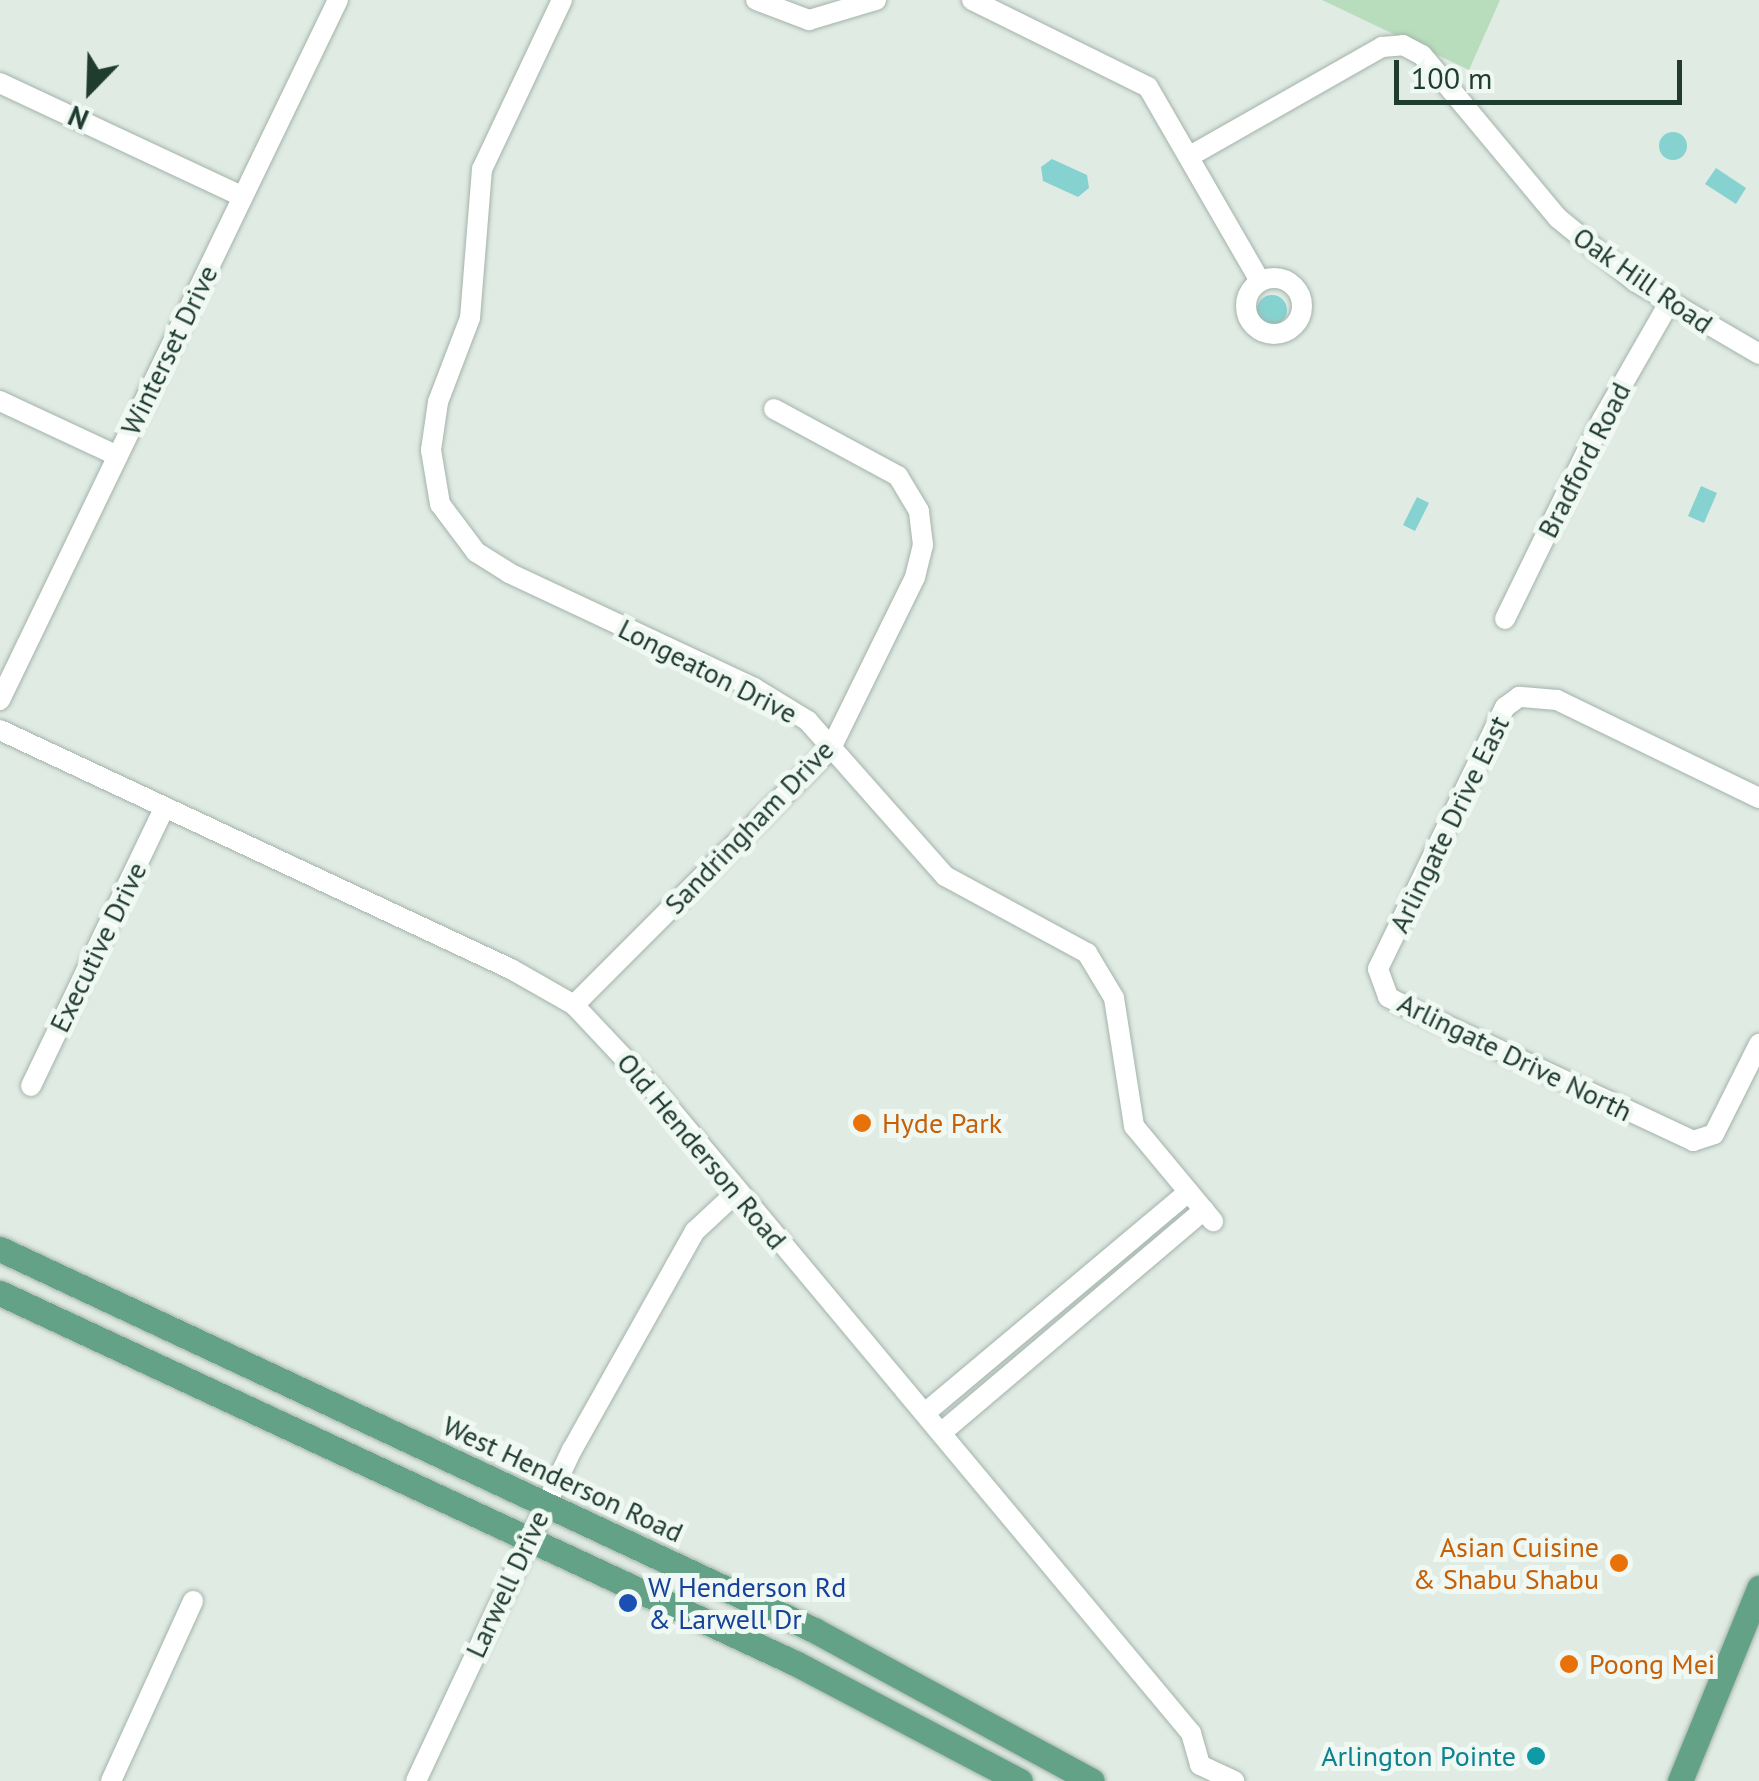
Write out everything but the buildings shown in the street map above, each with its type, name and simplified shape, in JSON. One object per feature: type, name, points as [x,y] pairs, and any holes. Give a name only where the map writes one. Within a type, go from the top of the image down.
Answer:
[{"type":"main road","name":"West Henderson Road","points":[[0,1249],[814,1630],[1092,1781]]},
{"type":"main road","points":[[0,1293],[871,1700],[1020,1781]]},
{"type":"main road","points":[[1680,1781],[1759,1588]]},
{"type":"street","name":"Winterset Drive","points":[[0,700],[338,0]]},
{"type":"street","name":"Longeaton Drive","points":[[562,0],[482,169],[470,318],[438,402],[431,450],[434,486],[451,521],[476,552],[530,583],[754,688],[808,721],[945,876],[1068,940],[1094,960],[1114,998],[1129,1114],[1188,1192]]},
{"type":"street","points":[[756,0],[809,20],[876,0]]},
{"type":"street","points":[[972,0],[1148,88],[1260,281]]},
{"type":"street","name":"Oak Hill Road","points":[[1190,156],[1382,47],[1403,45],[1422,55],[1558,218],[1669,303],[1759,354]]},
{"type":"street","points":[[0,83],[243,197]]},
{"type":"street","name":"Bradford Road","points":[[1505,619],[1602,420],[1669,303]]},
{"type":"street","points":[[0,401],[118,456]]},
{"type":"street","name":"Sandringham Drive","points":[[574,1005],[832,748],[914,577],[923,545],[919,511],[898,476],[774,408]]},
{"type":"street","name":"Arlingate Drive East","points":[[1384,955],[1505,707],[1518,696],[1557,700],[1759,798]]},
{"type":"street","name":"Old Henderson Road","points":[[0,730],[511,968],[574,1005],[942,1432],[1192,1732],[1200,1765],[1234,1781]]},
{"type":"street","name":"Executive Drive","points":[[31,1086],[164,808]]},
{"type":"street","name":"Arlingate Drive North","points":[[1384,955],[1378,969],[1388,996],[1693,1142],[1714,1134],[1759,1044]]},
{"type":"street","name":"Larwell Drive","points":[[416,1781],[545,1502],[696,1231],[737,1192]]},
{"type":"street","points":[[925,1413],[1188,1192],[1208,1215],[942,1432]]},
{"type":"street","points":[[111,1781],[194,1601]]},
{"type":"green space","points":[[1322,0],[1500,0],[1469,70]]},
{"type":"water","points":[[1673,132],[1683,136],[1687,146],[1683,156],[1673,160],[1663,156],[1659,146],[1663,136]]},
{"type":"water","points":[[1052,159],[1087,175],[1089,188],[1078,197],[1043,181],[1041,167]]},
{"type":"water","points":[[1716,168],[1746,188],[1736,204],[1705,184]]},
{"type":"water","points":[[1272,295],[1283,299],[1287,310],[1283,321],[1272,325],[1261,321],[1257,310],[1261,299]]},
{"type":"water","points":[[1701,486],[1717,493],[1704,523],[1688,516]]},
{"type":"water","points":[[1417,497],[1429,503],[1415,531],[1403,525]]},
{"type":"place","name":"Hyde Park","points":[[862,1123]]},
{"type":"place","name":"Asian Cuisine & Shabu Shabu","points":[[1619,1563]]},
{"type":"place","name":"W Henderson Rd & Larwell Dr","points":[[628,1603]]},
{"type":"place","name":"Poong Mei","points":[[1569,1664]]},
{"type":"place","name":"Arlington Pointe","points":[[1536,1756]]}]
